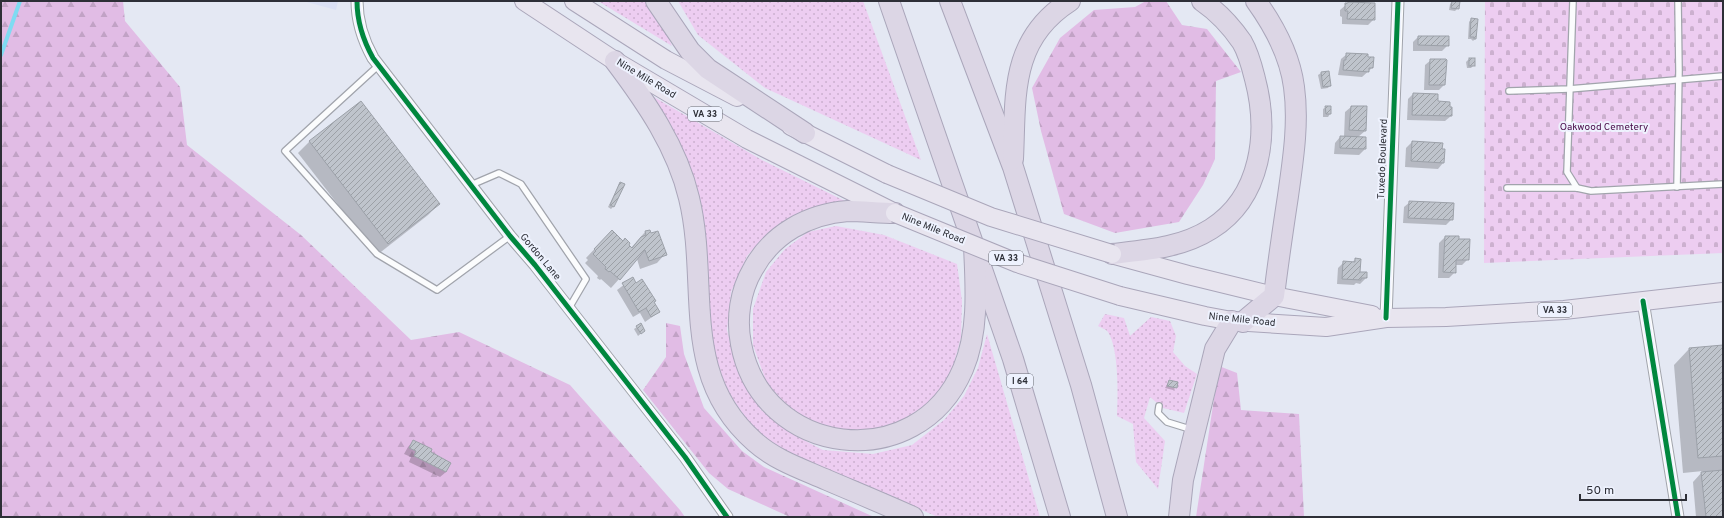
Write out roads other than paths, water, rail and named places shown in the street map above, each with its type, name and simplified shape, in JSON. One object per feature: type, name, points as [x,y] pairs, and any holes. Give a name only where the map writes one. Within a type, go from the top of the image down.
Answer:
[{"type":"highway","points":[[656,1],[690,51],[708,69],[805,133]]},
{"type":"highway","name":"I 64","points":[[889,1],[1013,359],[1060,517]]},
{"type":"highway","points":[[950,1],[1013,167],[1081,385],[1117,517]]},
{"type":"highway","points":[[1013,167],[1015,94],[1022,62],[1032,40],[1042,26],[1070,1]]},
{"type":"highway","points":[[1112,254],[1153,250],[1190,241],[1212,228],[1231,211],[1240,200],[1255,173],[1261,148],[1262,127],[1259,94],[1252,65],[1242,43],[1228,23],[1202,1]]},
{"type":"highway","points":[[1178,517],[1183,480],[1215,349],[1238,321],[1274,296],[1296,142],[1295,88],[1286,56],[1275,29],[1256,1]]},
{"type":"highway","points":[[615,61],[641,96],[662,131],[686,187],[695,233],[702,338],[707,369],[720,398],[728,411],[739,426],[755,442],[787,463],[913,517]]},
{"type":"highway","points":[[895,213],[849,211],[813,218],[796,225],[767,248],[757,262],[745,287],[740,304],[739,329],[743,354],[749,371],[763,395],[776,409],[787,419],[810,431],[846,440],[870,440],[883,438],[898,433],[921,421],[942,402],[956,384],[963,369],[973,330],[976,287],[974,248]]},
{"type":"main road","name":"Nine Mile Road","points":[[524,1],[615,61],[747,139],[895,213],[1016,262],[1120,296],[1205,316],[1238,321],[1326,327],[1386,318],[1446,317],[1564,310],[1723,292]]},
{"type":"main road","name":"Nine Mile Road","points":[[574,1],[666,60],[805,133],[887,174],[991,218],[1188,275],[1274,296],[1386,318]]},
{"type":"street","name":"Gordon Lane","points":[[357,1],[358,19],[363,36],[368,49],[379,65],[510,236],[536,265],[685,457],[727,517]]},
{"type":"street","name":"Tuxedo Boulevard","points":[[1386,318],[1398,1]]},
{"type":"street","points":[[1643,301],[1678,517]]},
{"type":"lane","points":[[1573,1],[1567,172],[1578,188]]},
{"type":"lane","points":[[1678,1],[1678,187]]},
{"type":"lane","points":[[379,65],[285,151],[377,254],[437,290],[510,236]]},
{"type":"lane","points":[[1509,91],[1570,88],[1723,76]]},
{"type":"lane","points":[[471,185],[499,173],[521,184],[586,279],[569,308]]},
{"type":"lane","points":[[1507,188],[1578,188],[1592,191],[1723,184]]},
{"type":"lane","points":[[1158,406],[1158,413],[1167,422],[1195,431]]},
{"type":"waterway","points":[[1,55],[20,1]]},
{"type":"park label","name":"Oakwood Cemetery","points":[[1604,127]]}]
